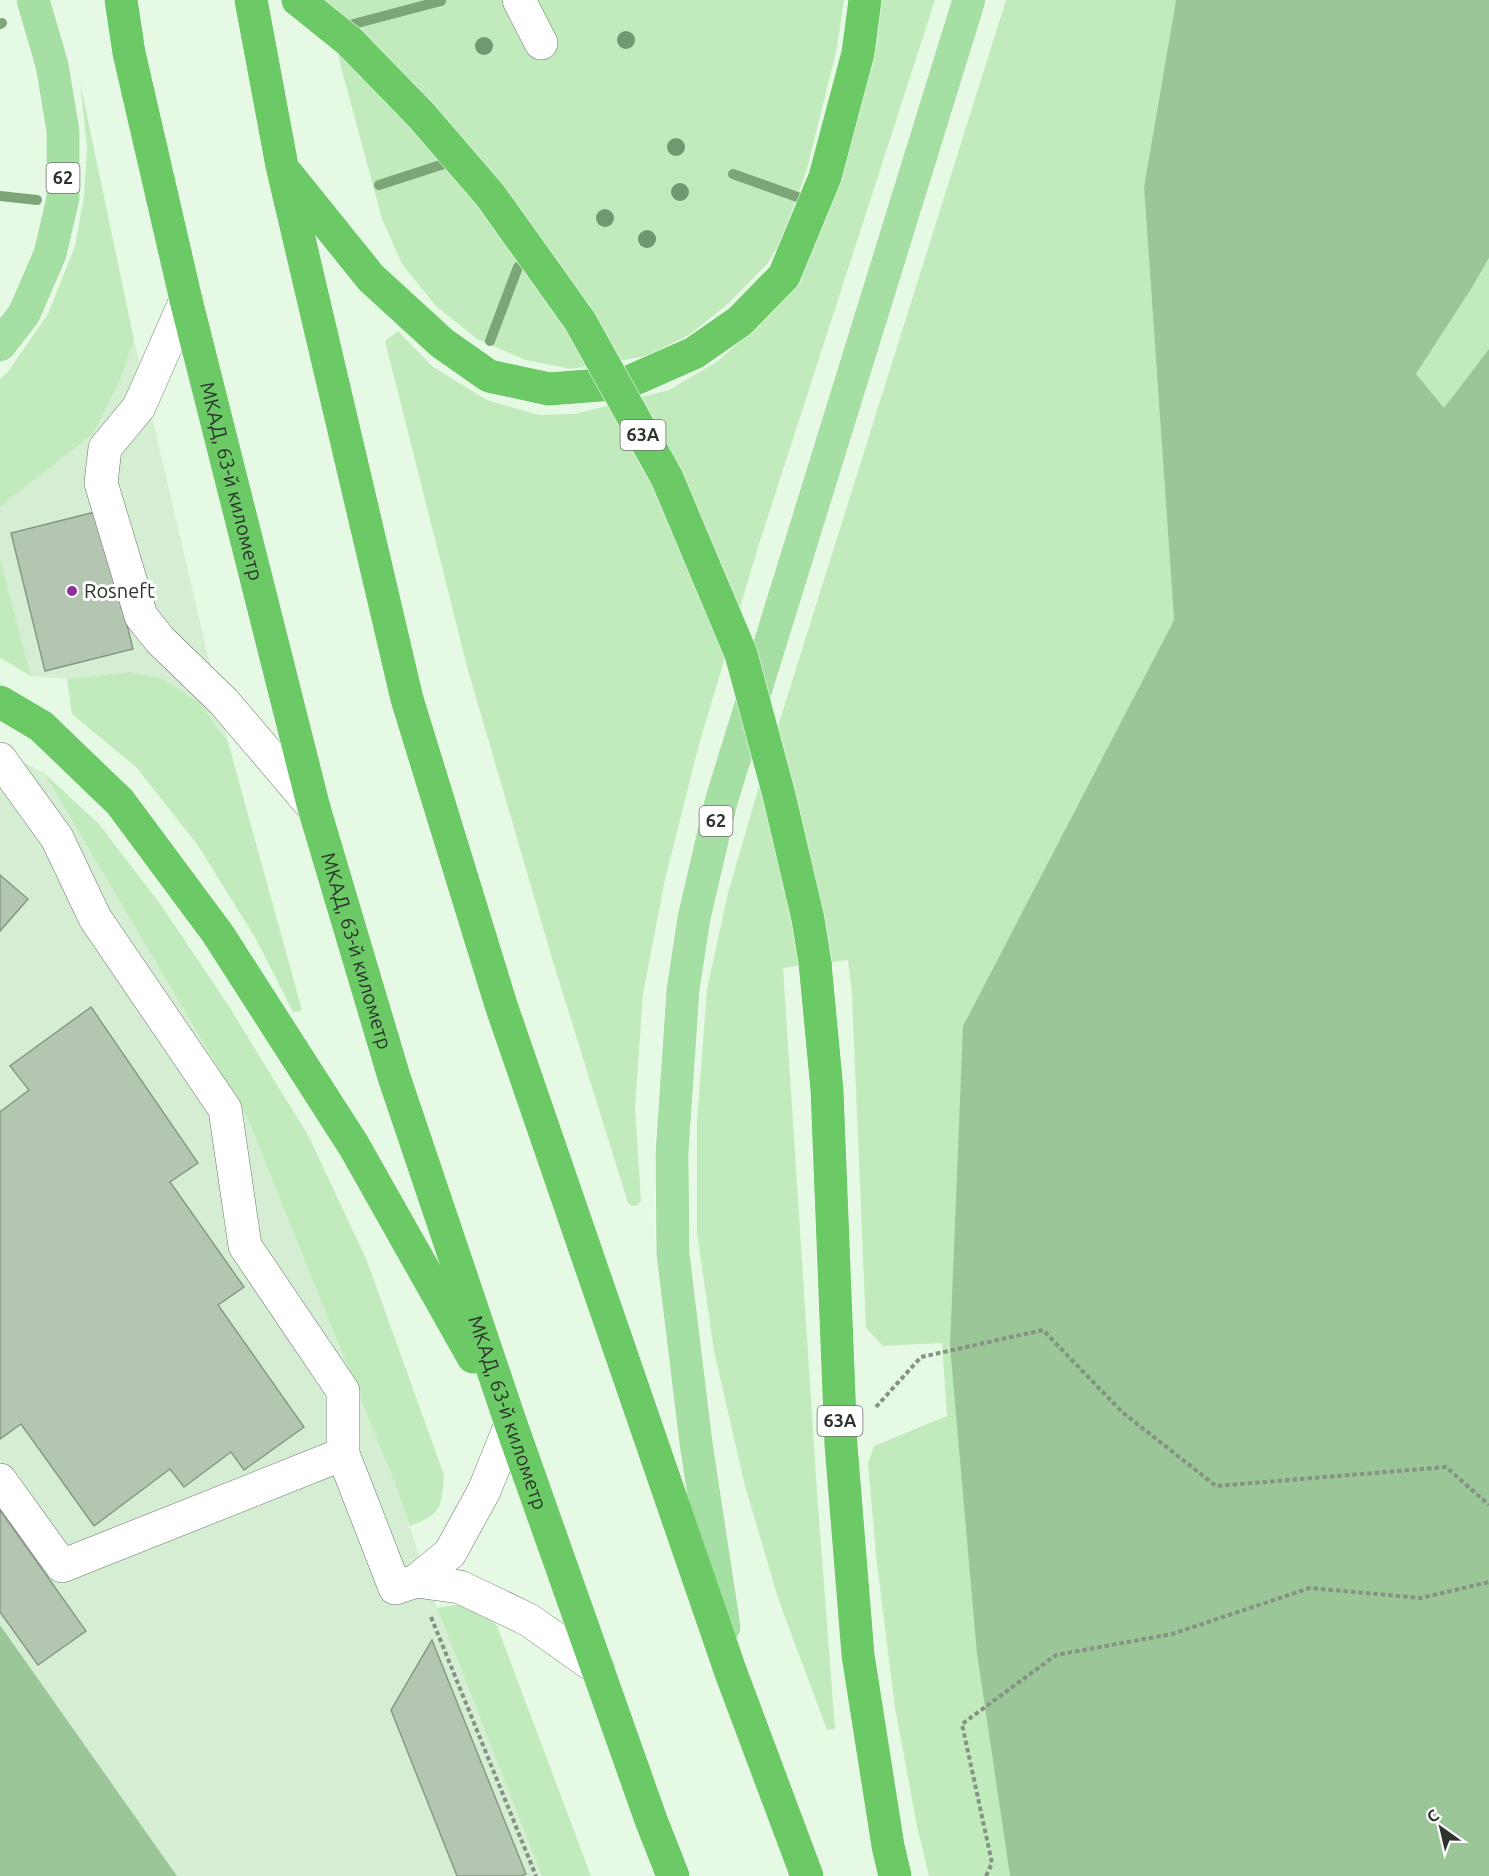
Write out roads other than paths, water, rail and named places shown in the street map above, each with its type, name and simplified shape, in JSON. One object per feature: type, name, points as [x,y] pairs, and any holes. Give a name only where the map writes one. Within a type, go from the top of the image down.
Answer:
[{"type":"highway","name":"МКАД, 63-й километр","points":[[121,0],[129,53],[186,300],[314,808],[394,1077],[511,1424],[651,1820],[673,1876]]},
{"type":"highway","points":[[251,0],[282,166],[407,699],[501,1005],[731,1673],[807,1876]]},
{"type":"highway","name":"63A","points":[[298,0],[349,41],[421,115],[490,195],[580,321],[667,478],[741,654],[782,807],[808,919],[815,963],[827,1090],[841,1445],[858,1655],[888,1846],[895,1876]]},
{"type":"highway","points":[[282,166],[371,278],[442,344],[489,376],[549,388],[626,383],[694,353],[740,321],[784,276],[825,177],[858,52],[865,0]]},
{"type":"highway","points":[[0,702],[41,726],[120,802],[218,934],[354,1146],[511,1424]]},
{"type":"main road","name":"62","points":[[0,345],[24,314],[50,254],[63,198],[63,131],[51,65],[33,0]]},
{"type":"main road","name":"62","points":[[731,1673],[696,1443],[673,1254],[672,1153],[683,990],[694,918],[721,802],[969,0]]},
{"type":"lane","points":[[519,0],[541,43]]},
{"type":"lane","points":[[186,300],[140,406],[105,448],[101,483],[141,616],[159,640],[224,702],[314,808]]},
{"type":"lane","points":[[0,759],[57,838],[95,918],[225,1109],[244,1246],[343,1391],[343,1454],[395,1588],[416,1581],[450,1553],[484,1491],[511,1424]]},
{"type":"lane","points":[[0,1480],[62,1566],[343,1454]]},
{"type":"lane","points":[[416,1581],[460,1587],[529,1620],[598,1669]]},
{"type":"waterway","points":[[346,26],[441,1]]},
{"type":"waterway","points":[[379,185],[453,161]]},
{"type":"waterway","points":[[733,174],[803,199]]},
{"type":"waterway","points":[[0,196],[37,200]]},
{"type":"waterway","points":[[490,341],[518,267]]},
{"type":"place","name":"Rosneft","points":[[72,591]]}]
